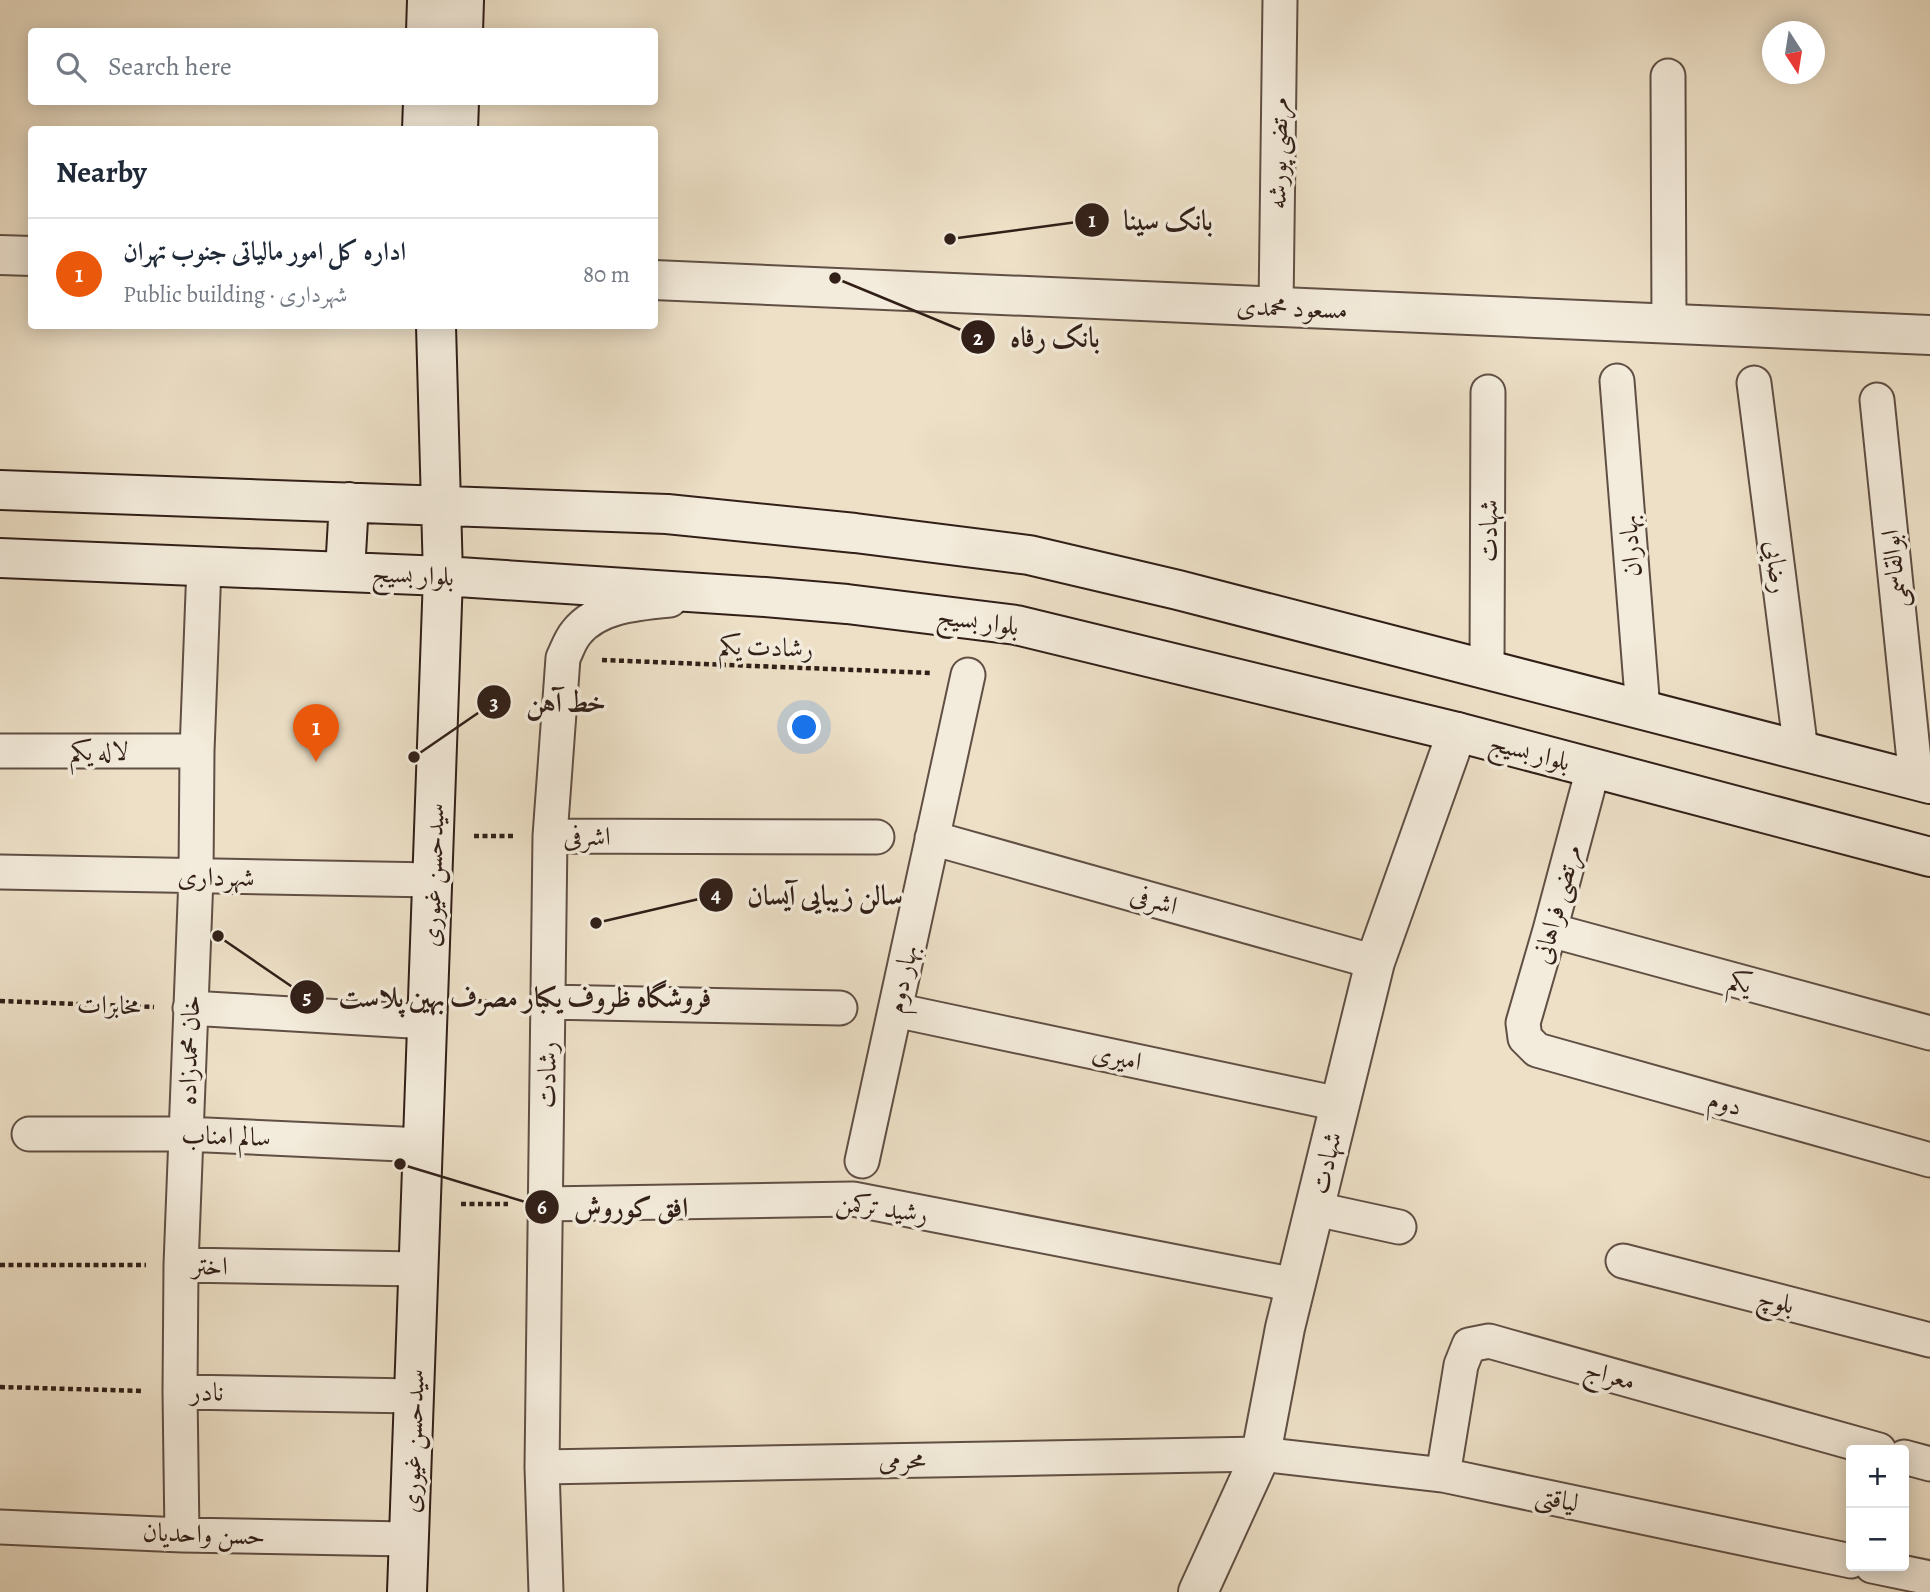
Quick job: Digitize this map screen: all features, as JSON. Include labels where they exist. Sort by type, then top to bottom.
[{"type":"main road","points":[[426,28],[427,0]]},
{"type":"main road","points":[[463,28],[464,0]]},
{"type":"main road","points":[[422,126],[423,105]]},
{"type":"main road","points":[[458,126],[459,105]]},
{"type":"main road","points":[[0,255],[28,256]]},
{"type":"main road","name":"مسعود محمدی","points":[[658,280],[1930,335]]},
{"type":"main road","name":"سیدحسن غیوری","points":[[407,1592],[443,576],[436,329]]},
{"type":"main road","points":[[0,490],[667,514],[855,533],[1029,555],[1178,590],[1923,782]]},
{"type":"main road","points":[[345,572],[349,502]]},
{"type":"main road","name":"بلوار بسیج","points":[[0,558],[443,576],[765,597],[847,604],[1016,625],[1457,732],[1930,857]]},
{"type":"main road","name":"شهادت","points":[[1198,1592],[1261,1454],[1295,1284],[1316,1209],[1375,962],[1457,732]]},
{"type":"street","name":"مرتضی پورشه","points":[[1276,307],[1280,0]]},
{"type":"street","points":[[1668,76],[1668,324]]},
{"type":"street","name":"بهادران","points":[[1617,382],[1643,710]]},
{"type":"street","name":"رضایی","points":[[1754,383],[1801,751]]},
{"type":"street","name":"شهادت","points":[[1487,670],[1488,392]]},
{"type":"street","name":"ابوالقاسمی","points":[[1877,400],[1923,782]]},
{"type":"street","name":"خان محمدزاده","points":[[182,1535],[181,1265],[196,877],[197,751],[204,566]]},
{"type":"street","name":"رشادت","points":[[546,1592],[542,1467],[550,836],[563,658],[576,633],[600,614],[638,603],[688,598],[765,597]]},
{"type":"street","name":"بهار دوم","points":[[862,1161],[968,675]]},
{"type":"street","name":"لاله یکم","points":[[0,751],[197,751]]},
{"type":"street","name":"مرتضی فراهانی","points":[[1525,1038],[1523,1023],[1593,769]]},
{"type":"street","name":"اشرفی","points":[[550,836],[877,837]]},
{"type":"street","name":"اشرفی","points":[[932,838],[1375,962]]},
{"type":"street","name":"شهرداری","points":[[0,872],[433,880]]},
{"type":"street","name":"یکم","points":[[1550,930],[1930,1033]]},
{"type":"street","points":[[548,1002],[840,1009]]},
{"type":"street","points":[[190,1008],[428,1011]]},
{"type":"street","name":"امیری","points":[[895,1010],[1339,1104]]},
{"type":"street","name":"دوم","points":[[1525,1038],[1537,1050],[1930,1160]]},
{"type":"street","name":"سالم امناب","points":[[29,1134],[186,1134],[423,1145]]},
{"type":"street","name":"رشید ترکمن","points":[[544,1204],[853,1199],[1295,1284]]},
{"type":"street","points":[[1316,1209],[1399,1227]]},
{"type":"street","name":"بلوچ","points":[[1623,1261],[1930,1340]]},
{"type":"street","name":"اختر","points":[[181,1265],[419,1269]]},
{"type":"street","name":"معراج","points":[[1443,1475],[1461,1365],[1469,1345],[1489,1341],[1861,1445]]},
{"type":"street","name":"نادر","points":[[180,1392],[415,1396]]},
{"type":"street","name":"محرمی","points":[[542,1467],[1261,1454]]},
{"type":"street","name":"لیاقتی","points":[[1261,1454],[1443,1475],[1846,1560]]},
{"type":"street","points":[[1909,1458],[1930,1464]]},
{"type":"street","name":"حسن واحدیان","points":[[0,1527],[182,1535],[408,1539]]},
{"type":"street","points":[[1888,1571],[1923,1582]]},
{"type":"path","name":"رشادت یکم","points":[[563,658],[968,675]]},
{"type":"path","points":[[434,837],[550,836]]},
{"type":"path","name":"مخابرات","points":[[0,1001],[190,1008]]},
{"type":"path","points":[[428,1011],[548,1002]]},
{"type":"path","points":[[421,1204],[544,1204]]},
{"type":"path","name":"اختر","points":[[0,1265],[181,1265]]},
{"type":"path","name":"نادر","points":[[0,1387],[180,1392]]},
{"type":"place","name":"بانک سینا","points":[[950,239]]},
{"type":"place","name":"بانک رفاه","points":[[835,278]]},
{"type":"place","name":"خط آهن","points":[[414,757]]},
{"type":"place","name":"اداره کل امور مالیاتی جنوب تهران","points":[[316,762]]},
{"type":"place","name":"سالن زیبایی آیسان","points":[[596,923]]},
{"type":"place","name":"فروشگاه ظروف یکبار مصرف بهین پلاست","points":[[218,936]]},
{"type":"place","name":"افق کوروش","points":[[400,1164]]}]
